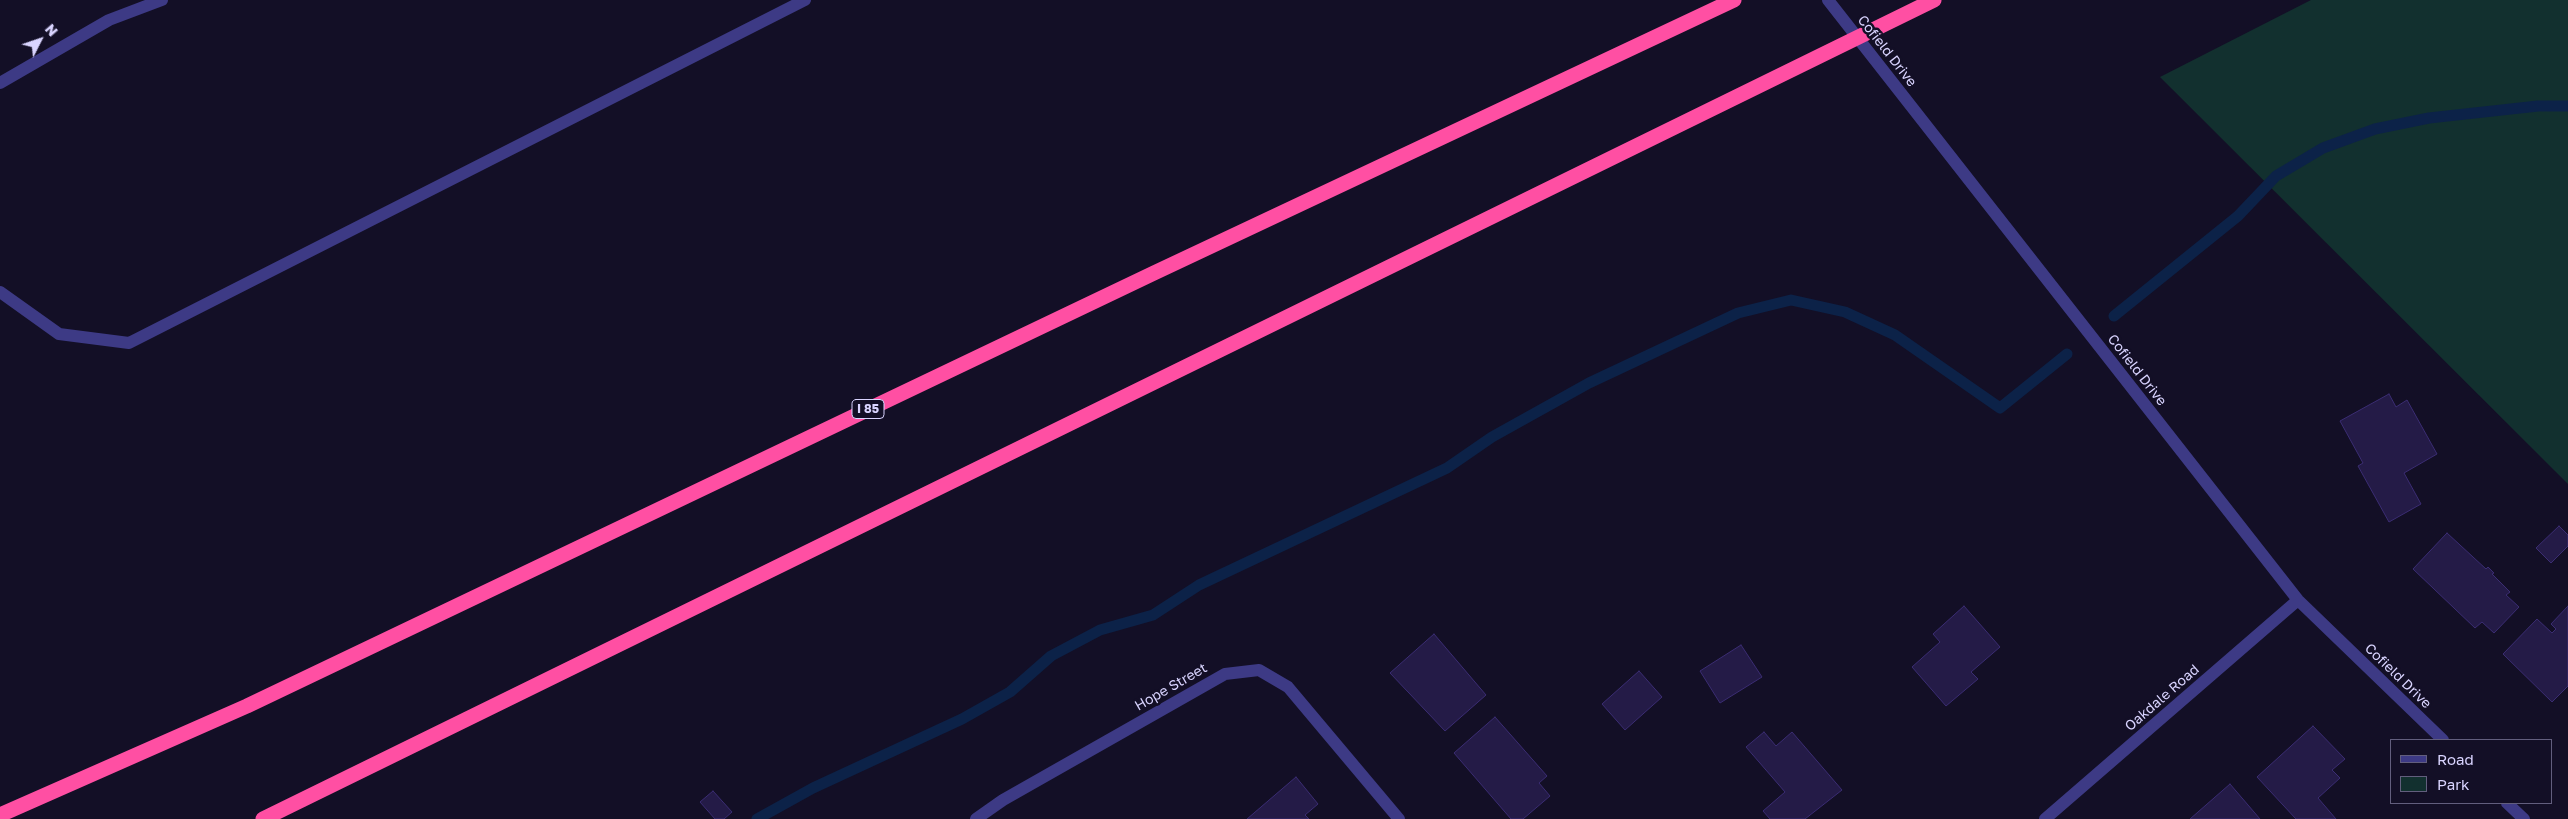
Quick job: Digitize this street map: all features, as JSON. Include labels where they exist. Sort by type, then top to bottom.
[{"type":"highway","name":"I 85","points":[[0,815],[246,706],[1154,273],[1734,0]]},
{"type":"highway","points":[[263,819],[1934,0]]},
{"type":"street","points":[[0,83],[110,20],[162,0]]},
{"type":"street","points":[[0,292],[60,334],[129,343],[805,0]]},
{"type":"street","name":"Cofield Drive","points":[[1828,0],[2298,600],[2441,739]]},
{"type":"street","name":"Oakdale Road","points":[[2045,819],[2298,600]]},
{"type":"street","name":"Hope Street","points":[[976,819],[1003,800],[1225,674],[1259,670],[1288,687],[1399,819]]},
{"type":"street","points":[[2508,804],[2524,819]]},
{"type":"green space","points":[[2311,0],[2568,0],[2568,484],[2160,77]]},
{"type":"building","points":[[2389,394],[2396,407],[2407,400],[2437,454],[2404,473],[2421,504],[2389,522],[2358,466],[2363,463],[2340,421]]},
{"type":"building","points":[[2559,526],[2568,535],[2568,546],[2551,563],[2536,548]]},
{"type":"building","points":[[2447,533],[2486,569],[2488,567],[2494,573],[2492,574],[2510,592],[2506,595],[2519,607],[2494,633],[2482,622],[2475,628],[2413,569]]},
{"type":"building","points":[[1964,606],[2000,647],[1971,672],[1978,679],[1946,706],[1912,667],[1940,642],[1933,634]]},
{"type":"building","points":[[2568,606],[2568,686],[2552,702],[2503,654],[2537,619],[2552,633],[2556,629],[2551,624]]},
{"type":"building","points":[[1434,634],[1486,695],[1445,731],[1390,673]]},
{"type":"building","points":[[1741,645],[1762,677],[1720,703],[1700,671]]},
{"type":"building","points":[[1639,671],[1662,697],[1625,730],[1602,704]]},
{"type":"building","points":[[1495,717],[1547,776],[1539,783],[1550,796],[1523,819],[1511,819],[1454,753]]},
{"type":"building","points":[[2313,726],[2345,759],[2332,770],[2340,778],[2318,798],[2336,819],[2296,819],[2257,777]]},
{"type":"building","points":[[1764,732],[1776,746],[1792,732],[1842,790],[1805,819],[1770,819],[1763,811],[1785,792],[1746,747]]},
{"type":"building","points":[[1296,777],[1318,804],[1305,815],[1309,819],[1247,819]]},
{"type":"building","points":[[2230,784],[2260,819],[2190,819]]},
{"type":"building","points":[[713,791],[732,812],[724,819],[715,819],[700,802]]},
{"type":"waterway","points":[[2114,316],[2238,216],[2276,176],[2323,148],[2375,129],[2429,118],[2538,106],[2568,106]]},
{"type":"waterway","points":[[757,819],[813,788],[962,719],[1010,692],[1051,656],[1100,630],[1153,615],[1199,585],[1447,468],[1492,437],[1589,383],[1738,313],[1791,300],[1845,312],[1895,335],[2000,408],[2067,354]]}]
